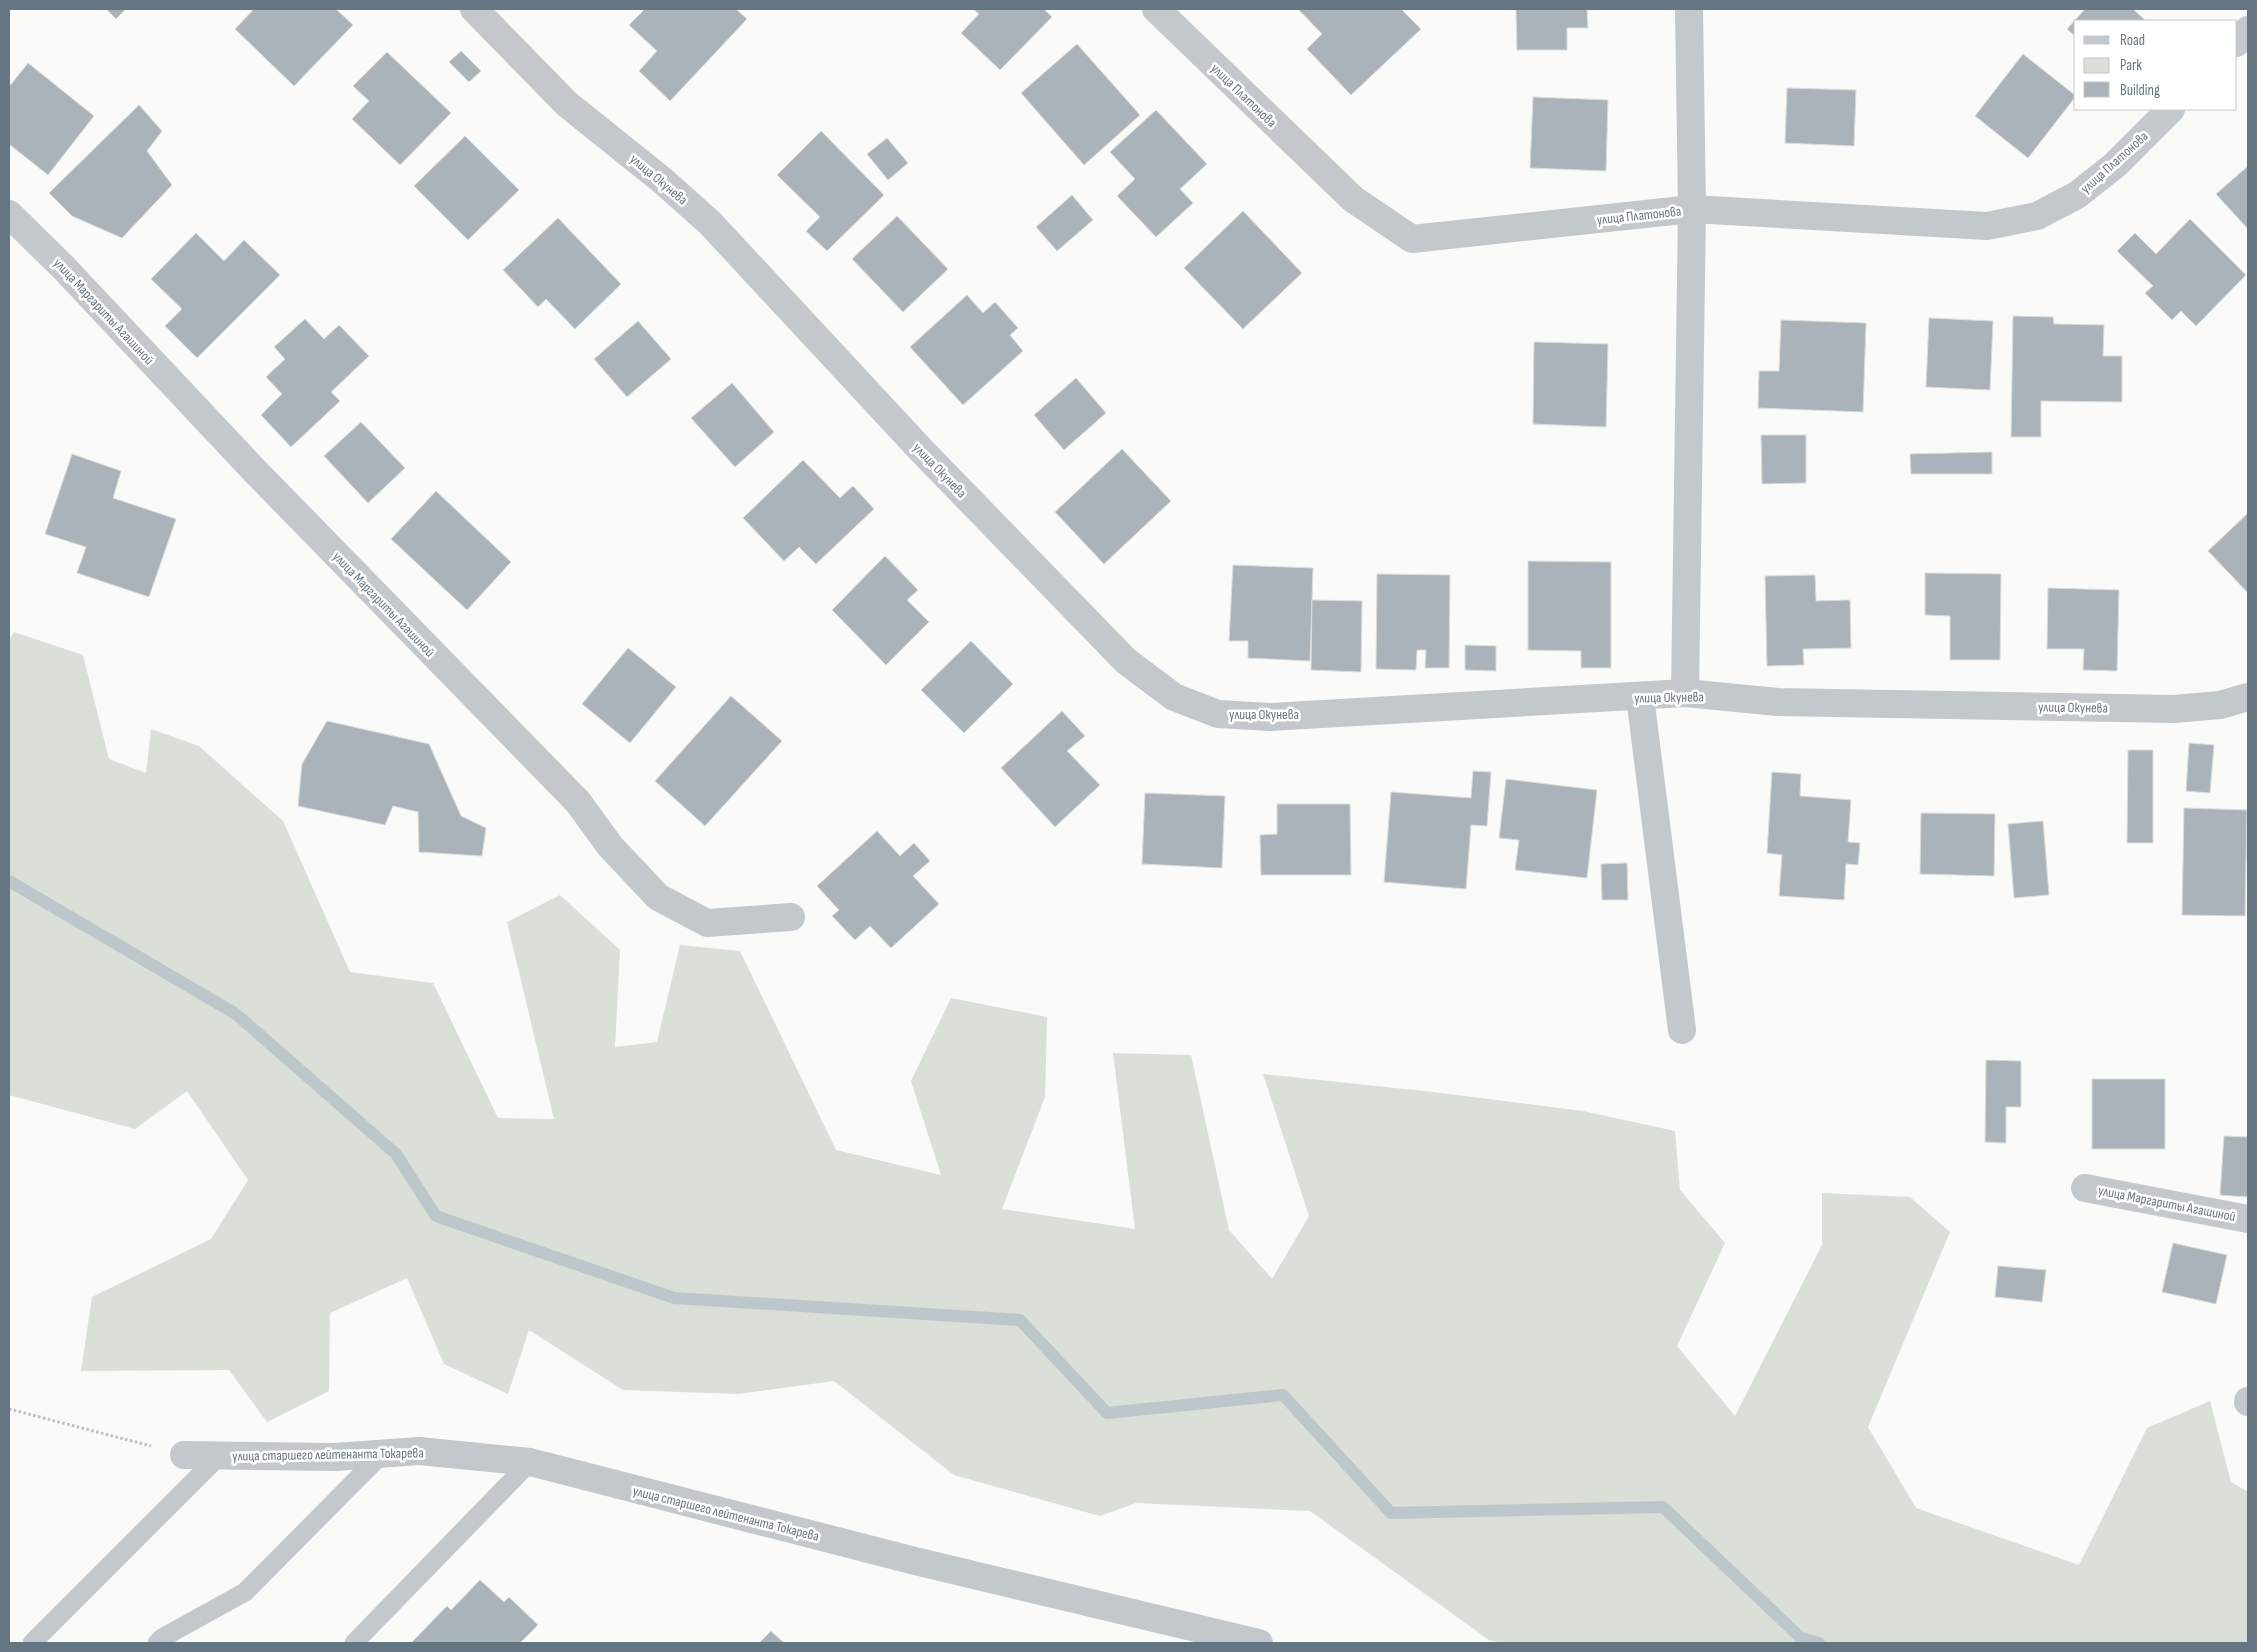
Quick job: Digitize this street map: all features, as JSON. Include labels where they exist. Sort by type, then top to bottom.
[{"type":"street","name":"улица Окунева","points":[[474,9],[567,104],[663,181],[710,223],[922,451],[1126,662],[1174,697],[1218,714],[1270,717],[1685,693],[1778,702],[2174,709],[2220,706],[2248,697]]},
{"type":"street","name":"улица Платонова","points":[[1156,9],[1353,199],[1412,239],[1692,209],[1987,226],[2037,216],[2077,195],[2115,165],[2170,110]]},
{"type":"street","points":[[1685,693],[1692,209],[1689,9]]},
{"type":"street","points":[[2237,42],[2248,30]]},
{"type":"street","name":"улица Маргариты Агашиной","points":[[9,214],[63,267],[253,469],[578,802],[610,846],[658,897],[707,924],[791,917]]},
{"type":"street","points":[[1640,697],[1682,1030]]},
{"type":"street","name":"улица Маргариты Агашиной","points":[[2085,1188],[2248,1218]]},
{"type":"street","name":"улица старшего лейтенанта Токарева","points":[[184,1455],[335,1457],[419,1451],[530,1462],[915,1562],[1259,1643]]},
{"type":"lane","points":[[157,1643],[162,1638],[244,1592],[382,1454]]},
{"type":"lane","points":[[32,1643],[219,1456]]},
{"type":"lane","points":[[354,1643],[530,1462]]},
{"type":"path","points":[[9,1409],[184,1455]]},
{"type":"green space","points":[[14,632],[83,655],[109,759],[146,773],[151,729],[199,746],[283,821],[350,972],[433,983],[498,1118],[554,1119],[507,922],[560,895],[620,950],[615,1047],[657,1042],[680,945],[740,951],[836,1150],[941,1175],[911,1081],[951,998],[1047,1017],[1045,1097],[1002,1209],[1135,1229],[1113,1053],[1191,1055],[1229,1230],[1272,1279],[1309,1216],[1263,1074],[1433,1092],[1583,1111],[1675,1131],[1680,1190],[1725,1243],[1677,1346],[1735,1416],[1822,1245],[1822,1193],[1910,1197],[1950,1232],[1868,1427],[1916,1508],[2079,1565],[2147,1428],[2210,1401],[2231,1482],[2248,1492],[2248,1643],[1501,1643],[1489,1640],[1310,1511],[1136,1503],[1100,1516],[954,1475],[834,1381],[738,1394],[623,1390],[529,1330],[508,1394],[444,1364],[407,1278],[330,1313],[329,1391],[267,1422],[229,1370],[81,1371],[92,1297],[211,1239],[248,1180],[187,1091],[135,1129],[9,1095],[9,640]]},
{"type":"building","points":[[106,9],[126,9],[116,19]]},
{"type":"building","points":[[254,9],[336,9],[353,25],[294,86],[235,29]]},
{"type":"building","points":[[645,9],[736,9],[747,19],[670,101],[639,71],[657,51],[629,25]]},
{"type":"building","points":[[973,9],[1044,9],[1052,17],[1000,70],[961,33],[979,14]]},
{"type":"building","points":[[1298,9],[1401,9],[1421,29],[1351,95],[1307,49],[1322,34]]},
{"type":"building","points":[[1516,9],[1587,9],[1588,28],[1567,28],[1567,50],[1517,50]]},
{"type":"building","points":[[2085,9],[2133,9],[2145,20],[2075,20]]},
{"type":"building","points":[[2074,21],[2074,35],[2067,29]]},
{"type":"building","points":[[1077,44],[1140,115],[1084,165],[1021,93]]},
{"type":"building","points":[[461,51],[481,71],[469,82],[449,62]]},
{"type":"building","points":[[387,52],[451,113],[400,165],[352,119],[369,101],[353,86]]},
{"type":"building","points":[[2023,54],[2074,94],[2074,99],[2028,158],[1975,116]]},
{"type":"building","points":[[28,63],[94,116],[48,175],[9,144],[9,87]]},
{"type":"building","points":[[1787,88],[1856,90],[1854,146],[1785,143]]},
{"type":"building","points":[[1533,97],[1608,100],[1606,171],[1530,168]]},
{"type":"building","points":[[139,105],[162,131],[147,151],[172,185],[122,238],[72,216],[49,193]]},
{"type":"building","points":[[1156,110],[1207,164],[1180,189],[1193,203],[1156,237],[1117,196],[1135,179],[1110,152]]},
{"type":"building","points":[[821,131],[884,195],[827,251],[806,231],[820,217],[777,175]]},
{"type":"building","points":[[465,136],[519,190],[468,240],[414,186]]},
{"type":"building","points":[[887,138],[908,163],[888,180],[867,154]]},
{"type":"building","points":[[2248,166],[2248,226],[2247,228],[2216,194]]},
{"type":"building","points":[[1072,195],[1093,220],[1057,251],[1036,227]]},
{"type":"building","points":[[1243,211],[1302,273],[1243,329],[1184,268]]},
{"type":"building","points":[[897,216],[948,269],[903,312],[852,259]]},
{"type":"building","points":[[558,218],[621,284],[575,329],[546,299],[538,307],[503,270]]},
{"type":"building","points":[[2190,219],[2246,275],[2196,326],[2181,311],[2172,320],[2145,293],[2153,286],[2117,251],[2135,233],[2156,254]]},
{"type":"building","points":[[196,233],[224,261],[244,240],[280,275],[197,358],[165,326],[182,309],[151,279]]},
{"type":"building","points":[[967,295],[983,313],[995,302],[1018,328],[1010,335],[1023,351],[963,405],[910,347]]},
{"type":"building","points":[[2013,316],[2053,317],[2054,324],[2104,325],[2103,356],[2122,356],[2122,402],[2041,401],[2041,437],[2011,437]]},
{"type":"building","points":[[1929,318],[1993,321],[1990,390],[1926,387]]},
{"type":"building","points":[[305,319],[324,339],[339,325],[369,356],[331,392],[340,401],[291,447],[261,415],[282,394],[266,377],[285,359],[274,347]]},
{"type":"building","points":[[1781,320],[1866,323],[1863,412],[1758,408],[1759,371],[1779,371]]},
{"type":"building","points":[[638,321],[671,359],[627,397],[594,359]]},
{"type":"building","points":[[1534,342],[1608,344],[1606,427],[1533,424]]},
{"type":"building","points":[[1076,378],[1106,413],[1064,450],[1034,415]]},
{"type":"building","points":[[732,383],[774,432],[735,467],[691,418]]},
{"type":"building","points":[[361,422],[405,468],[368,503],[324,456]]},
{"type":"building","points":[[1761,435],[1806,435],[1806,483],[1762,484]]},
{"type":"building","points":[[1122,449],[1171,501],[1104,564],[1055,512]]},
{"type":"building","points":[[1992,452],[1992,474],[1911,474],[1910,454]]},
{"type":"building","points":[[72,454],[121,471],[113,498],[176,519],[149,597],[77,573],[86,547],[45,534]]},
{"type":"building","points":[[803,460],[840,498],[853,486],[874,509],[816,564],[799,547],[784,561],[743,518]]},
{"type":"building","points":[[436,491],[511,562],[467,610],[391,539]]},
{"type":"building","points":[[2248,513],[2248,593],[2208,551]]},
{"type":"building","points":[[885,556],[918,590],[907,600],[929,622],[886,665],[832,610]]},
{"type":"building","points":[[1528,561],[1611,562],[1611,668],[1581,668],[1581,651],[1528,650]]},
{"type":"building","points":[[1233,565],[1313,568],[1310,661],[1248,658],[1248,641],[1229,641]]},
{"type":"building","points":[[1925,573],[2001,574],[2000,660],[1950,660],[1950,616],[1925,615]]},
{"type":"building","points":[[1377,574],[1450,575],[1449,668],[1425,668],[1426,650],[1417,650],[1416,670],[1376,669]]},
{"type":"building","points":[[1815,575],[1816,601],[1850,600],[1851,648],[1803,649],[1804,665],[1767,666],[1765,576]]},
{"type":"building","points":[[2048,588],[2119,590],[2117,671],[2083,670],[2084,649],[2047,649]]},
{"type":"building","points":[[1312,600],[1362,601],[1361,672],[1311,670]]},
{"type":"building","points":[[971,641],[1013,684],[964,733],[921,690]]},
{"type":"building","points":[[1465,645],[1496,646],[1496,671],[1465,670]]},
{"type":"building","points":[[628,648],[676,687],[630,743],[582,704]]},
{"type":"building","points":[[731,696],[782,741],[705,826],[655,781]]},
{"type":"building","points":[[1062,711],[1085,736],[1067,751],[1100,785],[1055,827],[1001,768]]},
{"type":"building","points":[[327,721],[429,744],[461,816],[486,828],[482,856],[419,852],[418,812],[393,806],[385,825],[298,806],[302,764]]},
{"type":"building","points":[[2189,743],[2214,745],[2210,793],[2186,791]]},
{"type":"building","points":[[2128,750],[2153,750],[2153,843],[2127,843]]},
{"type":"building","points":[[1473,771],[1491,772],[1487,826],[1471,825],[1466,889],[1384,882],[1391,792],[1471,798]]},
{"type":"building","points":[[1772,772],[1801,774],[1800,796],[1851,800],[1848,842],[1860,843],[1858,865],[1846,864],[1844,900],[1779,896],[1782,855],[1767,853]]},
{"type":"building","points":[[1506,779],[1597,790],[1587,878],[1515,870],[1519,840],[1499,838]]},
{"type":"building","points":[[1145,793],[1225,796],[1222,868],[1142,864]]},
{"type":"building","points":[[1277,804],[1350,804],[1351,875],[1261,875],[1260,835],[1277,834]]},
{"type":"building","points":[[2184,808],[2247,810],[2245,916],[2182,915]]},
{"type":"building","points":[[1921,813],[1995,814],[1994,876],[1920,874]]},
{"type":"building","points":[[2043,821],[2049,895],[2014,898],[2008,824]]},
{"type":"building","points":[[877,831],[900,856],[914,843],[930,861],[913,876],[939,904],[891,948],[870,926],[855,940],[832,916],[839,910],[817,886]]},
{"type":"building","points":[[1627,863],[1628,900],[1602,900],[1601,864]]},
{"type":"building","points":[[1986,1060],[2021,1061],[2021,1107],[2006,1107],[2006,1143],[1985,1142]]},
{"type":"building","points":[[2092,1079],[2165,1079],[2165,1149],[2092,1149]]},
{"type":"building","points":[[2224,1136],[2248,1137],[2248,1197],[2220,1195]]},
{"type":"building","points":[[2173,1243],[2227,1255],[2216,1304],[2162,1292]]},
{"type":"building","points":[[1998,1266],[2046,1270],[2042,1302],[1995,1297]]},
{"type":"building","points":[[480,1580],[504,1602],[509,1597],[538,1625],[520,1643],[411,1643],[447,1606],[451,1610]]},
{"type":"building","points":[[771,1631],[784,1643],[759,1643]]},
{"type":"waterway","points":[[9,881],[236,1014],[396,1154],[436,1216],[674,1298],[1020,1320],[1107,1413],[1283,1395],[1391,1513],[1663,1507],[1801,1638],[1819,1643]]}]
